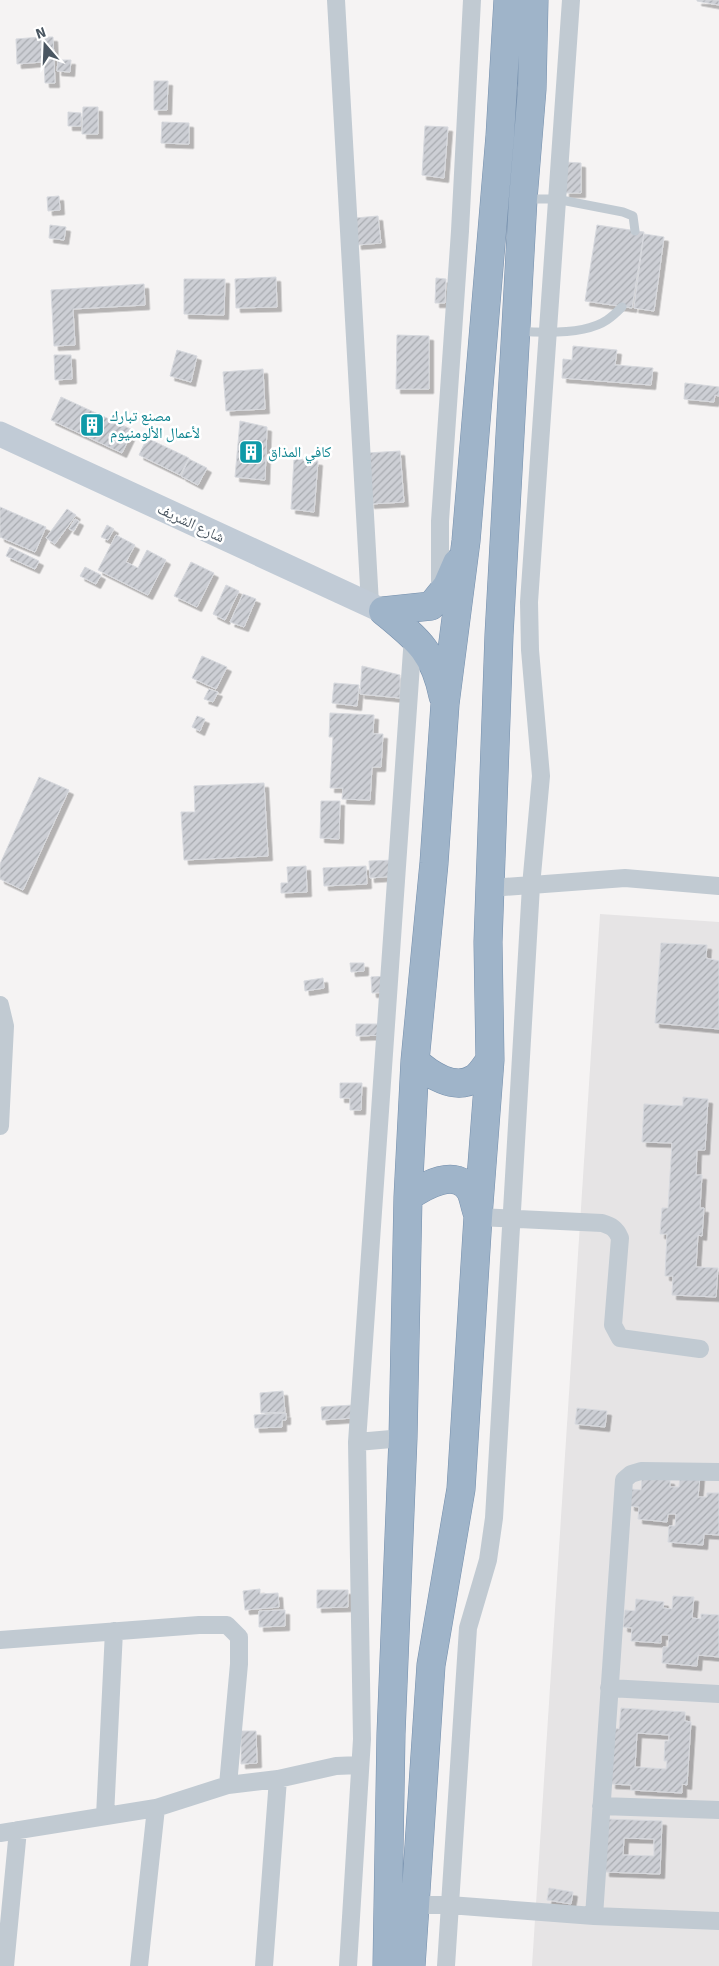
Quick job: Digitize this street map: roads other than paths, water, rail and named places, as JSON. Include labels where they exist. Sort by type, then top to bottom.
[{"type":"highway","points":[[387,1966],[391,1734],[403,1438],[408,1197],[416,1061],[434,863],[445,704],[466,541],[500,127],[508,0]]},
{"type":"highway","points":[[411,1966],[430,1665],[461,1489],[490,1060],[488,942],[499,635],[515,331],[532,89],[534,0]]},
{"type":"highway","points":[[376,607],[416,609],[431,606],[447,586],[466,541]]},
{"type":"highway","points":[[376,607],[413,636],[428,653],[434,664],[445,704]]},
{"type":"highway","points":[[416,1061],[429,1074],[445,1082],[464,1082],[475,1079],[490,1060]]},
{"type":"highway","points":[[408,1197],[437,1180],[448,1179],[460,1183],[470,1191],[478,1217]]},
{"type":"main road","name":"شارع الشريف","points":[[0,434],[376,607]]},
{"type":"street","points":[[336,0],[376,607]]},
{"type":"street","points":[[440,597],[440,521],[460,231],[472,0]]},
{"type":"street","points":[[446,1966],[468,1628],[488,1560],[494,1518],[531,886],[541,776],[530,650],[528,602],[571,0]]},
{"type":"street","points":[[348,1966],[362,1739],[357,1442],[413,636]]},
{"type":"street","points":[[490,888],[625,878],[719,886]]},
{"type":"street","points":[[0,1005],[4,1026],[0,1126]]},
{"type":"street","points":[[478,1217],[602,1223],[611,1226],[617,1231],[620,1238],[613,1325],[620,1338],[700,1349]]},
{"type":"street","points":[[357,1442],[403,1438]]},
{"type":"street","points":[[594,1916],[624,1480],[631,1474],[641,1470],[719,1472]]},
{"type":"street","points":[[0,1640],[199,1624],[227,1626],[239,1637],[239,1664],[228,1785]]},
{"type":"street","points":[[105,1816],[114,1631]]},
{"type":"street","points":[[610,1688],[719,1694]]},
{"type":"street","points":[[0,1832],[156,1808],[228,1785],[278,1779],[336,1766],[360,1765]]},
{"type":"street","points":[[264,1966],[278,1779]]},
{"type":"street","points":[[601,1806],[719,1810]]},
{"type":"street","points":[[140,1966],[156,1808]]},
{"type":"street","points":[[5,1966],[18,1830]]},
{"type":"street","points":[[416,1905],[449,1905],[594,1916],[719,1921]]},
{"type":"lane","points":[[523,199],[556,199],[623,212],[633,216],[635,231]]},
{"type":"lane","points":[[515,331],[547,333],[579,330],[606,321],[622,307]]},
{"type":"place","name":"مصنع تبارك لأعمال الألومنيوم","points":[[92,425]]},
{"type":"place","name":"كافي المذاق","points":[[251,452]]}]
